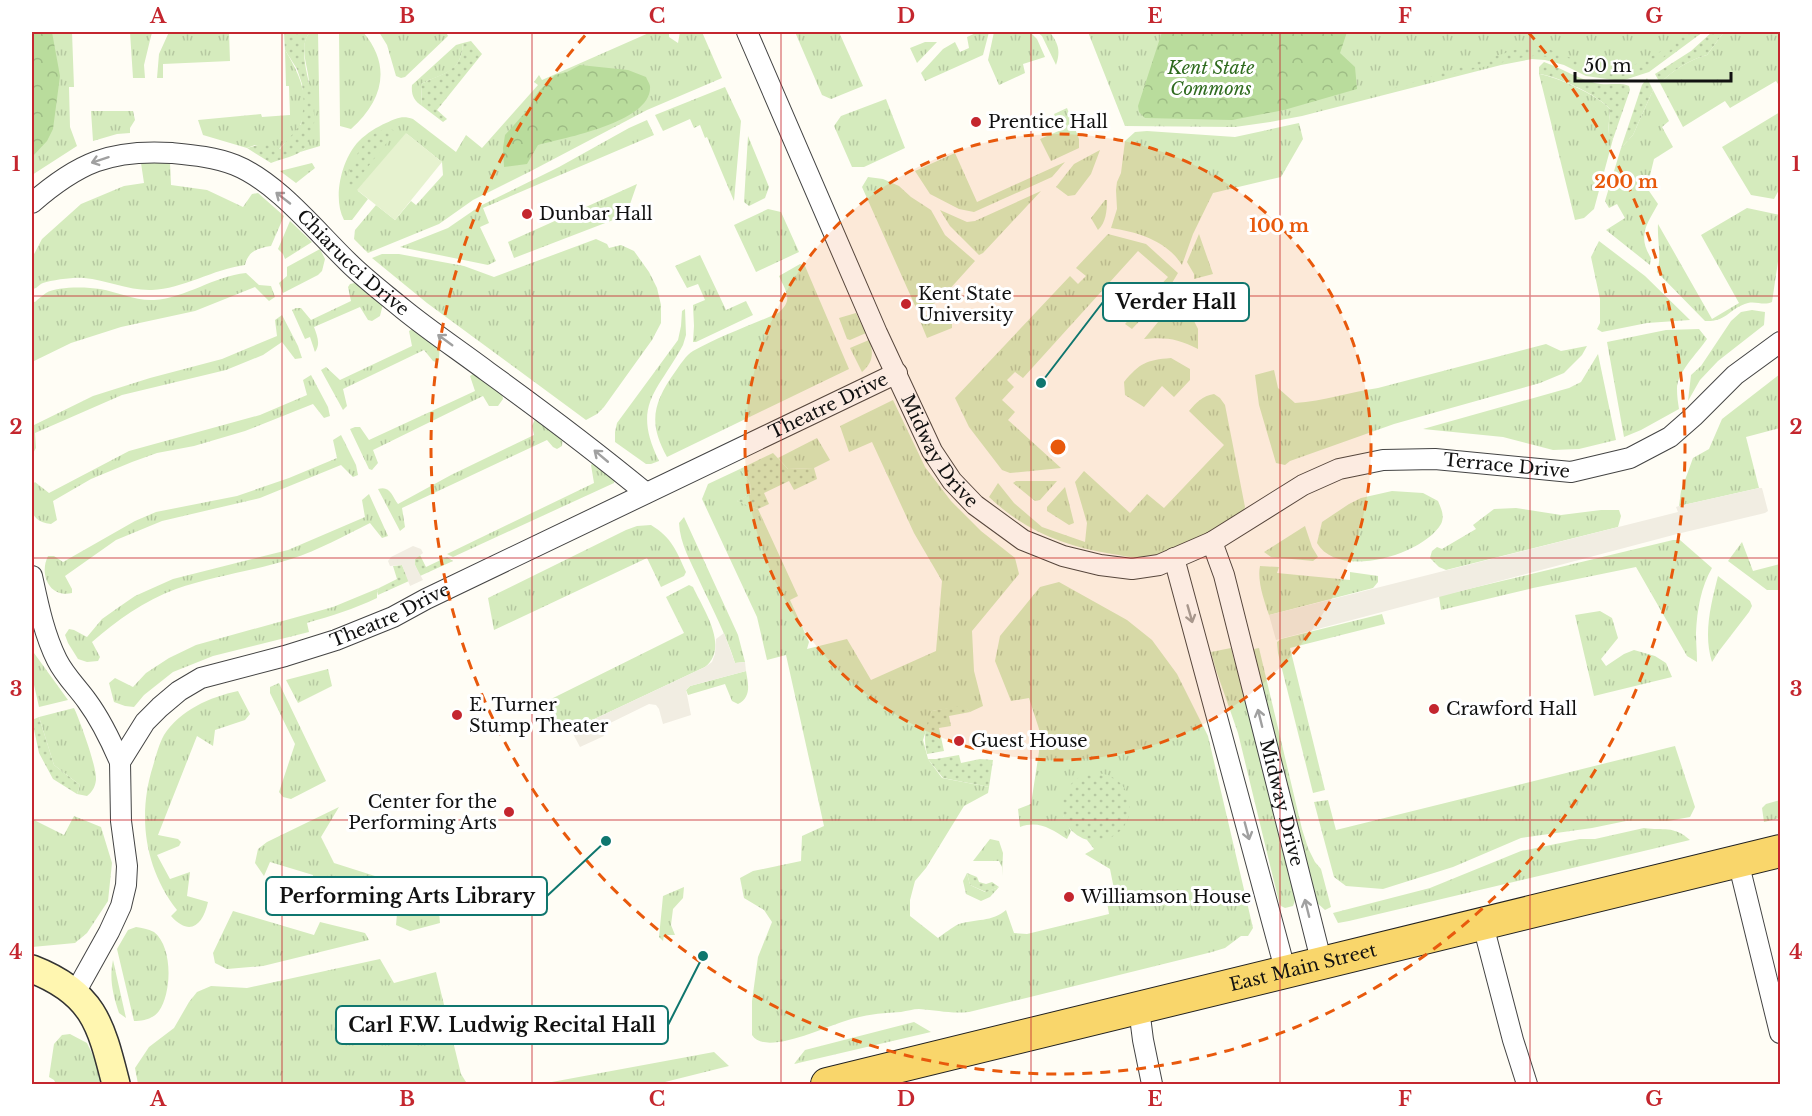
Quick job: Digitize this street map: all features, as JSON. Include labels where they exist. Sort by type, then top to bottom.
[{"type":"main road","name":"East Main Street","points":[[827,1084],[1780,851]]},
{"type":"street","name":"Midway Drive","points":[[747,32],[877,333],[932,451],[951,480],[975,505],[1023,540],[1063,556],[1100,565],[1132,569],[1159,565],[1212,542],[1224,575],[1322,964]]},
{"type":"street","name":"Chiarucci Drive","points":[[32,203],[56,182],[73,172],[115,155],[152,152],[190,154],[235,165],[261,181],[292,205],[350,264],[406,311],[590,446],[646,494]]},
{"type":"street","name":"Terrace Drive","points":[[1212,542],[1303,485],[1339,469],[1383,460],[1435,459],[1571,472],[1630,458],[1670,437],[1735,375],[1780,342]]},
{"type":"street","name":"Theatre Drive","points":[[120,762],[145,722],[179,692],[201,678],[285,656],[336,640],[384,621],[897,373]]},
{"type":"street","points":[[1174,558],[1286,973]]},
{"type":"street","points":[[32,576],[43,623],[57,660],[105,729],[120,762],[121,821],[128,866],[126,885],[121,906],[109,932],[75,993]]},
{"type":"street","points":[[1738,861],[1780,1033]]},
{"type":"street","points":[[1483,925],[1527,1084]]},
{"type":"street","points":[[32,969],[75,993],[93,1014],[105,1041],[116,1084]]},
{"type":"street","points":[[1139,1009],[1152,1084]]},
{"type":"green space","points":[[32,32],[72,32],[74,87],[69,87],[70,127],[77,146],[32,175]]},
{"type":"green space","points":[[32,32],[52,32],[60,76],[53,129],[47,141],[32,157]]},
{"type":"green space","points":[[130,32],[152,32],[144,65],[145,78],[133,78]]},
{"type":"green space","points":[[169,32],[229,32],[230,61],[163,64],[163,78],[157,78],[159,54]]},
{"type":"green space","points":[[284,32],[310,32],[305,43],[304,56],[314,119],[312,134],[305,148],[294,155],[271,163],[247,148],[264,144],[280,149],[301,124],[304,104],[302,84],[297,69],[285,50]]},
{"type":"green space","points":[[310,32],[318,32],[320,146],[300,152],[305,148],[309,102],[309,79],[304,44]]},
{"type":"green space","points":[[339,32],[363,32],[378,58],[380,70],[377,95],[362,118],[351,129],[340,126]]},
{"type":"green space","points":[[379,32],[446,32],[448,36],[405,77],[401,78],[396,76],[387,45]]},
{"type":"green space","points":[[651,32],[669,32],[669,37],[678,43],[680,32],[702,32],[722,78],[647,110],[473,200],[439,224],[368,253],[354,239],[355,230],[376,205],[395,220],[411,201],[416,205],[443,175],[442,162],[407,134],[358,191],[368,199],[352,220],[344,220],[339,201],[339,190],[348,157],[359,141],[379,126],[406,117],[413,119],[456,152],[466,135],[482,148],[538,85],[534,82],[539,75],[542,80]]},
{"type":"green space","points":[[795,32],[839,32],[863,86],[831,99],[822,95]]},
{"type":"green space","points":[[978,32],[989,32],[983,55],[925,81],[921,73],[943,49],[955,42],[960,52],[969,48],[967,37]]},
{"type":"green space","points":[[994,32],[1030,32],[1037,39],[1045,57],[1023,64],[1025,73],[999,85],[988,60]]},
{"type":"green space","points":[[1037,32],[1050,32],[1055,40],[1058,47],[1056,65],[1042,36]]},
{"type":"green space","name":"Kent State Commons","points":[[1088,32],[1703,32],[1649,72],[1621,81],[1586,76],[1564,65],[1532,59],[1302,116],[1235,127],[1125,126]]},
{"type":"green space","points":[[1162,32],[1347,32],[1340,53],[1355,67],[1357,89],[1284,110],[1232,120],[1145,118],[1139,112],[1138,106]]},
{"type":"green space","points":[[1687,32],[1697,32],[1647,68],[1624,76],[1604,76],[1558,59],[1532,56],[1392,89],[1518,49],[1543,47],[1596,68],[1616,70],[1636,64],[1658,53]]},
{"type":"green space","points":[[1712,32],[1724,32],[1707,55],[1682,66],[1660,83],[1655,74],[1691,51]]},
{"type":"green space","points":[[1724,32],[1780,32],[1780,87],[1776,81],[1730,108],[1725,101],[1683,127],[1660,83],[1682,66],[1707,55]]},
{"type":"green space","points":[[471,41],[482,54],[437,110],[447,119],[443,122],[422,106],[421,84],[444,74],[455,66],[462,53],[463,43]]},
{"type":"green space","points":[[925,42],[937,42],[917,63],[910,48]]},
{"type":"green space","points":[[463,43],[459,61],[450,71],[421,84],[422,106],[414,97],[412,85],[456,45]]},
{"type":"green space","points":[[285,50],[302,85],[305,104],[301,123],[292,137],[279,149],[255,145],[247,148],[203,135],[198,120],[261,114],[262,117],[290,115]]},
{"type":"green space","points":[[1544,62],[1595,83],[1629,86],[1630,90],[1613,139],[1608,134],[1610,109],[1577,87],[1539,74],[1539,67]]},
{"type":"green space","points":[[580,65],[628,70],[646,77],[650,86],[647,99],[623,119],[586,133],[538,145],[527,164],[504,167],[505,135],[530,107],[539,91],[555,75]]},
{"type":"green space","points":[[1539,74],[1577,87],[1610,109],[1608,133],[1613,139],[1594,209],[1584,218],[1575,220]]},
{"type":"green space","points":[[1647,78],[1653,90],[1633,135],[1621,148],[1642,85]]},
{"type":"green space","points":[[725,87],[741,121],[734,201],[700,125],[694,128],[690,119],[663,131],[655,115]]},
{"type":"green space","points":[[1653,90],[1669,121],[1662,127],[1673,147],[1654,159],[1647,188],[1658,204],[1647,224],[1644,237],[1651,258],[1650,265],[1606,230],[1625,218],[1617,204],[1609,208],[1605,201],[1621,148],[1633,135]]},
{"type":"green space","points":[[886,99],[905,148],[864,167],[852,167],[834,126],[841,116]]},
{"type":"green space","points":[[1067,108],[1079,139],[1079,148],[1051,161],[1040,139],[1061,130],[1054,114]]},
{"type":"green space","points":[[91,111],[133,111],[135,120],[130,133],[93,141]]},
{"type":"green space","points":[[1780,112],[1780,188],[1774,199],[1751,195],[1722,147]]},
{"type":"green space","points":[[647,120],[654,135],[483,208],[489,223],[480,227],[496,261],[488,265],[400,247],[448,228],[480,206]]},
{"type":"green space","points":[[1299,123],[1303,139],[1281,177],[1213,193],[1193,234],[1182,265],[1168,250],[1151,239],[1111,228],[1117,209],[1116,190],[1121,173],[1125,141],[1135,132],[1235,137]]},
{"type":"green space","points":[[387,128],[396,131],[352,187],[346,181],[352,163],[366,141]]},
{"type":"green space","points":[[406,133],[442,162],[395,220],[357,190]]},
{"type":"green space","points":[[748,136],[769,187],[765,198],[749,206],[744,202]]},
{"type":"green space","points":[[1100,150],[1091,174],[1075,195],[1068,196],[1056,187],[1074,164]]},
{"type":"green space","points":[[955,153],[977,202],[1065,162],[1052,177],[974,212],[959,209],[930,194],[915,171]]},
{"type":"green space","points":[[170,162],[171,185],[207,190],[243,207],[252,194],[258,193],[284,216],[271,246],[254,251],[246,260],[245,265],[163,289],[135,289],[80,278],[47,282],[32,289],[32,258],[42,239],[81,204],[124,186],[144,183],[141,163]]},
{"type":"green space","points":[[312,163],[315,168],[296,183],[280,171]]},
{"type":"green space","points":[[868,177],[883,179],[899,186],[931,210],[945,235],[975,261],[938,302],[917,310],[862,187]]},
{"type":"green space","points":[[637,184],[629,207],[613,220],[514,258],[508,242]]},
{"type":"green space","points":[[1041,191],[979,255],[950,226],[940,210],[967,222],[975,221]]},
{"type":"green space","points":[[1107,200],[1106,216],[1098,230],[1091,218]]},
{"type":"green space","points":[[1747,208],[1780,215],[1780,248],[1772,302],[1748,303],[1724,317],[1705,321],[1657,272],[1658,224],[1712,319],[1739,303],[1701,235]]},
{"type":"green space","points":[[768,209],[781,212],[799,252],[756,272],[734,225]]},
{"type":"green space","points":[[290,221],[312,242],[285,259],[278,249]]},
{"type":"green space","points":[[1108,234],[1146,244],[1178,273],[1166,293],[1132,329],[1125,324],[1168,277],[1138,251],[1023,378],[1015,372],[1007,380],[1014,387],[1002,400],[1015,412],[1008,420],[1061,468],[1010,473],[1002,470],[969,427],[955,398],[1070,276],[1078,284],[1086,276],[1076,268]]},
{"type":"green space","points":[[1199,234],[1213,274],[1194,279],[1194,274],[1187,262]]},
{"type":"green space","points":[[596,239],[607,244],[609,248],[621,245],[634,251],[657,288],[661,305],[661,323],[652,340],[604,407],[586,420],[427,303],[372,258],[382,254],[399,254],[464,266],[494,277]]},
{"type":"green space","points":[[1599,241],[1645,276],[1690,320],[1647,323],[1602,332],[1597,329],[1600,323],[1600,299],[1591,257]]},
{"type":"green space","points":[[320,249],[325,259],[322,271],[283,293],[279,283],[287,276],[287,267]]},
{"type":"green space","points":[[700,255],[726,310],[746,301],[753,315],[693,342],[693,305],[705,300],[698,284],[687,288],[675,266]]},
{"type":"green space","points":[[800,264],[805,266],[849,369],[667,457],[655,423],[658,404],[675,372],[693,351],[778,313],[787,300],[786,291],[779,276]]},
{"type":"green space","points":[[246,273],[259,285],[271,286],[275,297],[269,301],[255,287],[195,311],[121,327],[71,343],[32,362],[32,301],[35,302],[46,293],[57,289],[94,288],[154,300]]},
{"type":"green space","points":[[359,282],[383,304],[380,316],[372,321],[368,320],[360,307],[314,327],[318,343],[315,352],[310,337],[305,339],[292,310],[301,308],[311,320],[351,301],[348,287],[350,284]]},
{"type":"green space","points":[[1185,303],[1198,329],[1198,349],[1172,340],[1144,339],[1172,305]]},
{"type":"green space","points":[[941,308],[952,324],[952,328],[927,338],[920,321],[921,318]]},
{"type":"green space","points":[[685,309],[686,335],[683,345],[657,387],[648,412],[647,425],[659,461],[646,464],[615,442],[617,423],[678,340],[682,311]]},
{"type":"green space","points":[[1752,310],[1765,312],[1764,325],[1718,361],[1700,380],[1688,401],[1691,375],[1701,366],[1731,321],[1741,312]]},
{"type":"green space","points":[[856,313],[866,333],[850,340],[847,339],[839,318]]},
{"type":"green space","points":[[282,315],[302,358],[295,359],[282,342],[263,355],[226,370],[122,395],[35,433],[36,448],[32,455],[32,426],[93,396],[222,359],[277,336],[275,320]]},
{"type":"green space","points":[[417,326],[440,341],[439,359],[436,362],[433,361],[424,350],[343,389],[347,406],[343,410],[321,370],[326,367],[340,380],[412,346],[409,331]]},
{"type":"green space","points":[[1699,329],[1707,339],[1680,376],[1677,389],[1679,409],[1624,437],[1607,342],[1666,330]]},
{"type":"green space","points":[[869,340],[872,358],[862,372],[850,348]]},
{"type":"green space","points":[[1546,344],[1561,351],[1587,346],[1582,355],[1564,373],[1540,383],[1394,424],[1290,461],[1285,465],[1276,463],[1259,405],[1255,375],[1274,370],[1278,388],[1295,403],[1306,402],[1378,388]]},
{"type":"green space","points":[[1598,354],[1616,440],[1579,449],[1553,450],[1503,437],[1423,429],[1569,388],[1581,382]]},
{"type":"green space","points":[[1171,358],[1190,369],[1190,380],[1174,397],[1162,386],[1144,407],[1125,395],[1124,382],[1139,367],[1149,361]]},
{"type":"green space","points":[[484,374],[502,393],[503,399],[498,406],[489,406],[483,396],[373,450],[378,463],[372,470],[369,469],[350,429],[360,427],[369,440],[475,391],[470,376]]},
{"type":"green space","points":[[1780,374],[1780,428],[1746,437],[1759,488],[1679,506],[1681,491],[1693,458],[1709,449],[1722,419]]},
{"type":"green space","points":[[311,375],[328,407],[330,416],[324,418],[313,404],[245,431],[194,446],[157,453],[91,479],[53,501],[57,520],[51,524],[37,519],[34,515],[31,499],[32,485],[35,482],[49,493],[129,451],[260,415],[307,395],[303,380]]},
{"type":"green space","points":[[1214,394],[1225,405],[1245,507],[1239,522],[1177,549],[1137,558],[1094,551],[1046,535],[1017,519],[989,497],[998,483],[1014,503],[1042,527],[1085,542],[1087,523],[1075,482],[1084,471],[1130,513],[1147,494],[1164,508],[1224,445],[1189,411],[1197,402]]},
{"type":"green space","points":[[893,400],[925,467],[951,501],[981,531],[1015,558],[1019,574],[972,631],[974,671],[983,706],[970,712],[964,706],[932,711],[923,740],[928,759],[942,778],[989,787],[988,793],[964,806],[926,868],[915,881],[910,900],[910,916],[938,938],[959,924],[995,917],[1006,910],[1014,933],[1027,934],[1109,914],[1107,902],[1116,899],[1110,869],[1085,854],[1094,849],[1087,840],[1105,840],[1063,815],[1071,831],[1067,839],[1039,825],[1020,827],[1018,809],[1031,804],[1039,752],[1039,729],[1029,698],[1011,701],[995,661],[1000,636],[1040,587],[1059,582],[1127,620],[1152,640],[1177,674],[1208,736],[1253,928],[1248,936],[1241,936],[1225,948],[1212,952],[969,1012],[919,1009],[871,1015],[794,1039],[768,1043],[759,1041],[752,1035],[752,1001],[758,957],[772,922],[764,910],[744,898],[740,878],[753,871],[801,861],[802,836],[824,826],[786,655],[767,660],[757,617],[702,499],[708,484],[740,469],[750,483],[751,494],[737,501],[758,509],[798,596],[790,600],[809,642],[807,649],[847,639],[871,680],[936,651],[942,581],[914,533],[872,442],[849,452],[840,426]]},
{"type":"green space","points":[[536,417],[563,434],[562,446],[557,449],[547,440],[402,508],[405,527],[400,531],[378,489],[388,490],[398,504],[451,475],[534,435],[532,426]]},
{"type":"green space","points":[[341,435],[356,465],[358,475],[353,477],[341,465],[260,498],[162,521],[116,540],[65,576],[72,593],[57,592],[48,583],[45,570],[48,556],[54,556],[63,562],[135,521],[156,512],[237,496],[289,478],[337,458],[333,440]]},
{"type":"green space","points":[[817,438],[830,460],[814,468],[788,469],[778,458]]},
{"type":"green space","points":[[773,453],[788,469],[814,468],[817,479],[794,490],[789,481],[764,493],[769,504],[758,509],[736,501],[751,494],[750,483],[740,469]]},
{"type":"green space","points":[[594,462],[614,477],[614,483],[453,557],[447,554],[594,483],[591,465]]},
{"type":"green space","points":[[1016,481],[1057,481],[1040,500],[1035,501],[1013,483]]},
{"type":"green space","points":[[1065,487],[1074,523],[1069,525],[1047,511],[1047,507]]},
{"type":"green space","points":[[1392,491],[1423,493],[1438,501],[1443,518],[1441,524],[1417,545],[1380,559],[1343,560],[1328,554],[1317,543],[1322,522],[1361,498]]},
{"type":"green space","points":[[369,494],[388,536],[382,538],[370,523],[291,559],[204,581],[164,594],[131,612],[92,642],[100,657],[98,661],[87,662],[78,659],[68,643],[65,635],[69,629],[87,637],[102,619],[135,596],[173,579],[288,550],[365,517],[362,500]]},
{"type":"green space","points":[[1516,508],[1561,515],[1619,510],[1621,516],[1618,527],[1446,570],[1430,558],[1432,551],[1437,547],[1442,549],[1476,529],[1473,525],[1494,509]]},
{"type":"green space","points":[[684,517],[738,635],[745,662],[735,663],[723,631],[686,553],[679,523]]},
{"type":"green space","points":[[651,525],[673,545],[686,572],[684,576],[661,587],[647,558],[494,630],[488,598],[626,530]]},
{"type":"green space","points":[[1305,526],[1318,557],[1313,561],[1271,557],[1264,552]]},
{"type":"green space","points":[[1680,540],[1712,568],[1702,591],[1699,607],[1696,633],[1697,662],[1687,656],[1636,567],[1441,610],[1439,596]]},
{"type":"green space","points":[[1742,542],[1753,571],[1780,564],[1780,590],[1767,590],[1728,561]]},
{"type":"green space","points":[[420,555],[426,567],[447,557],[453,561],[420,576],[415,559]]},
{"type":"green space","points":[[402,565],[409,581],[378,595],[379,588],[397,579],[393,566]]},
{"type":"green space","points":[[1260,566],[1279,567],[1277,573],[1350,580],[1350,572],[1378,576],[1378,582],[1373,588],[1269,615],[1260,584]]},
{"type":"green space","points":[[1718,576],[1750,601],[1752,606],[1712,662],[1708,630]]},
{"type":"green space","points":[[689,585],[693,587],[708,617],[715,639],[712,659],[705,667],[571,730],[566,721],[556,724],[545,702],[684,633],[666,597]]},
{"type":"green space","points":[[379,588],[377,598],[307,623],[309,632],[213,656],[173,672],[144,695],[134,707],[114,702],[109,683],[115,678],[133,687],[146,673],[169,658],[196,645],[333,607]]},
{"type":"green space","points":[[1600,611],[1612,618],[1618,638],[1601,659],[1606,666],[1634,650],[1655,656],[1666,663],[1672,677],[1594,696],[1575,615]]},
{"type":"green space","points":[[1382,614],[1385,624],[1290,648],[1325,790],[1313,793],[1277,642],[1281,639]]},
{"type":"green space","points":[[1231,648],[1238,667],[1296,898],[1293,906],[1285,908],[1279,902],[1238,733],[1211,652]]},
{"type":"green space","points":[[1259,648],[1302,829],[1308,848],[1321,869],[1331,907],[1325,910],[1315,901],[1249,650]]},
{"type":"green space","points":[[34,653],[68,700],[39,707],[32,676],[32,655]]},
{"type":"green space","points":[[328,669],[332,686],[298,703],[286,680]]},
{"type":"green space","points":[[746,671],[747,694],[738,704],[732,701],[725,684],[688,695],[686,690],[690,686]]},
{"type":"green space","points":[[279,683],[326,781],[291,799],[283,797],[279,792],[295,744],[270,693],[270,687]]},
{"type":"green space","points":[[238,691],[250,714],[245,720],[215,730],[213,746],[197,736],[158,835],[178,839],[181,842],[179,846],[157,855],[170,879],[190,872],[187,896],[208,902],[203,917],[195,926],[184,926],[171,916],[177,910],[166,894],[151,859],[145,823],[148,785],[164,735],[178,718],[206,701]]},
{"type":"green space","points":[[964,705],[970,712],[949,716],[951,726],[939,728],[944,751],[927,754],[925,732],[932,711]]},
{"type":"green space","points":[[74,708],[88,744],[96,774],[94,787],[87,796],[77,794],[80,785],[54,765],[39,717]]},
{"type":"green space","points":[[39,717],[54,765],[80,785],[77,794],[53,779],[39,753],[32,720]]},
{"type":"green space","points":[[1675,746],[1695,807],[1690,817],[1668,821],[1626,821],[1521,838],[1453,867],[1383,889],[1346,886],[1334,877],[1314,802],[1328,800],[1336,830]]},
{"type":"green space","points":[[959,755],[961,763],[980,759],[993,760],[989,787],[943,778],[928,759]]},
{"type":"green space","points":[[1096,773],[1109,776],[1120,783],[1127,794],[1130,807],[1127,820],[1120,831],[1109,838],[1096,841],[1083,838],[1072,831],[1065,820],[1062,807],[1065,794],[1072,783],[1083,776]]},
{"type":"green space","points":[[1780,800],[1780,818],[1764,822],[1762,808],[1766,804]]},
{"type":"green space","points":[[339,807],[321,837],[334,863],[397,883],[399,890],[413,895],[420,891],[430,894],[439,912],[440,923],[410,931],[396,925],[398,903],[379,898],[372,916],[310,892],[313,875],[270,862],[264,876],[255,863],[258,849],[267,842]]},
{"type":"green space","points":[[74,816],[101,827],[112,863],[108,901],[87,933],[75,943],[32,947],[32,819],[64,835]]},
{"type":"green space","points":[[1644,828],[1673,830],[1690,840],[1349,921],[1338,923],[1333,913],[1430,888],[1521,851],[1580,839],[1595,839]]},
{"type":"green space","points":[[990,839],[999,841],[1003,853],[1002,876],[999,861],[973,861]]},
{"type":"green space","points":[[967,873],[970,885],[985,892],[999,887],[990,897],[981,901],[966,894],[963,881]]},
{"type":"green space","points":[[967,873],[977,877],[979,882],[986,884],[992,882],[999,887],[986,892],[970,885]]},
{"type":"green space","points":[[684,887],[683,898],[673,909],[671,925],[675,935],[664,935],[663,941],[659,937],[663,896]]},
{"type":"green space","points":[[233,911],[314,935],[320,922],[365,933],[369,940],[263,966],[227,969],[215,963],[213,953]]},
{"type":"green space","points":[[136,927],[154,932],[160,939],[165,948],[168,970],[166,993],[159,1011],[154,1016],[141,1021],[134,1021],[117,949],[128,930]]},
{"type":"green space","points":[[380,959],[394,983],[436,972],[461,1074],[466,1082],[473,1084],[138,1084],[135,1068],[149,1047],[174,1028],[197,992],[211,986],[247,988]]},
{"type":"green space","points":[[113,960],[126,1018],[119,1013],[113,993],[111,974]]},
{"type":"green space","points":[[914,1022],[931,1032],[794,1064],[805,1050]]},
{"type":"green space","points":[[70,1034],[87,1043],[99,1068],[102,1084],[56,1084],[49,1077],[54,1044],[62,1035]]},
{"type":"green space","points":[[714,1052],[729,1066],[657,1084],[541,1084]]},
{"type":"shaded area","points":[[1762,488],[1768,511],[1765,513],[1276,640],[1269,615],[1678,512],[1676,507],[1679,506]]},
{"type":"shaded area","points":[[413,546],[421,549],[423,553],[415,559],[415,565],[423,580],[410,586],[402,565],[390,566],[388,561],[391,557]]},
{"type":"shaded area","points":[[724,633],[735,663],[745,662],[746,671],[690,686],[686,690],[691,715],[663,724],[659,709],[656,705],[649,704],[600,728],[604,736],[580,747],[571,730],[705,667],[712,662],[716,639]]},
{"type":"place","name":"Prentice Hall","points":[[976,122]]},
{"type":"place","name":"Dunbar Hall","points":[[527,214]]},
{"type":"place","name":"Kent State University","points":[[906,304]]},
{"type":"place","name":"Verder Hall","points":[[1041,383]]},
{"type":"place","name":"Crawford Hall","points":[[1434,709]]},
{"type":"place","name":"E. Turner Stump Theater","points":[[457,715]]},
{"type":"place","name":"Guest House","points":[[959,741]]},
{"type":"place","name":"Center for the Performing Arts","points":[[509,812]]},
{"type":"place","name":"Performing Arts Library","points":[[606,841]]},
{"type":"place","name":"Williamson House","points":[[1069,897]]},
{"type":"place","name":"Carl F.W. Ludwig Recital Hall","points":[[703,956]]}]
